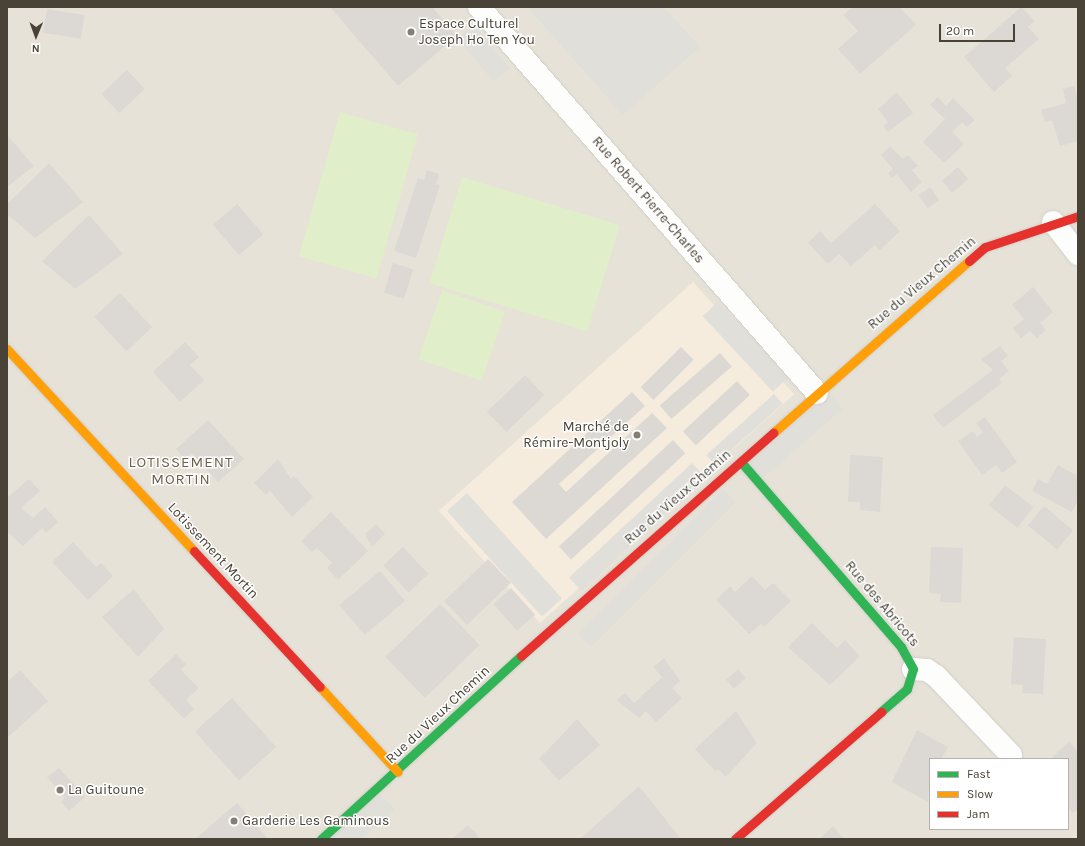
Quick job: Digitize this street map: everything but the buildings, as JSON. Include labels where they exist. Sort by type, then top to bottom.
[{"type":"street","name":"Rue Robert Pierre-Charles","points":[[478,7],[817,393]]},
{"type":"street","name":"Rue du Vieux Chemin","points":[[321,839],[398,772],[545,633],[985,247],[1053,222],[1078,216]]},
{"type":"street","points":[[1053,222],[1078,254]]},
{"type":"street","name":"Lotissement Mortin","points":[[7,349],[398,772]]},
{"type":"street","name":"Rue des Abricots","points":[[735,839],[907,689],[913,669],[901,647],[741,462]]},
{"type":"street","points":[[913,669],[927,670],[936,676],[1011,756]]},
{"type":"shaded area","points":[[7,7],[1078,7],[1078,839],[7,839]]},
{"type":"shaded area","points":[[532,7],[664,7],[700,47],[623,115],[529,9]]},
{"type":"shaded area","points":[[474,25],[510,68],[494,81],[458,38]]},
{"type":"shaded area","name":"Marché de Rémire-Montjoly","points":[[693,282],[794,394],[540,623],[439,511]]},
{"type":"shaded area","points":[[718,302],[788,377],[773,392],[703,316]]},
{"type":"shaded area","points":[[829,393],[843,409],[757,483],[744,467]]},
{"type":"shaded area","points":[[774,394],[783,404],[715,465],[706,455]]},
{"type":"shaded area","points":[[692,463],[704,476],[581,591],[569,578]]},
{"type":"shaded area","points":[[723,489],[736,502],[591,647],[578,634]]},
{"type":"shaded area","points":[[467,493],[562,599],[542,617],[447,511]]},
{"type":"shaded area","points":[[380,794],[395,809],[362,839],[330,839]]},
{"type":"green space","points":[[340,112],[418,134],[377,279],[299,256]]},
{"type":"green space","points":[[462,177],[620,225],[587,331],[430,283]]},
{"type":"green space","points":[[442,290],[505,312],[482,381],[418,359]]},
{"type":"traffic: fast","points":[[741,462],[901,647],[913,669],[907,689],[881,712]]},
{"type":"traffic: fast","points":[[321,839],[521,656]]},
{"type":"traffic: slow","points":[[773,433],[969,261]]},
{"type":"traffic: slow","points":[[7,349],[194,551]]},
{"type":"traffic: slow","points":[[320,687],[398,772]]},
{"type":"traffic: jam","points":[[969,261],[985,247],[1078,216]]},
{"type":"traffic: jam","points":[[521,656],[773,433]]},
{"type":"traffic: jam","points":[[194,551],[320,687]]},
{"type":"traffic: jam","points":[[735,839],[881,712]]},
{"type":"place","name":"Espace Culturel Joseph Ho Ten You","points":[[411,32]]},
{"type":"place","name":"Marché de Rémire-Montjoly","points":[[637,435]]},
{"type":"place","name":"La Guitoune","points":[[60,790]]},
{"type":"place","name":"Garderie Les Gaminous","points":[[234,821]]},
{"type":"district","name":"LOTISSEMENT MORTIN","points":[[181,470]]}]
